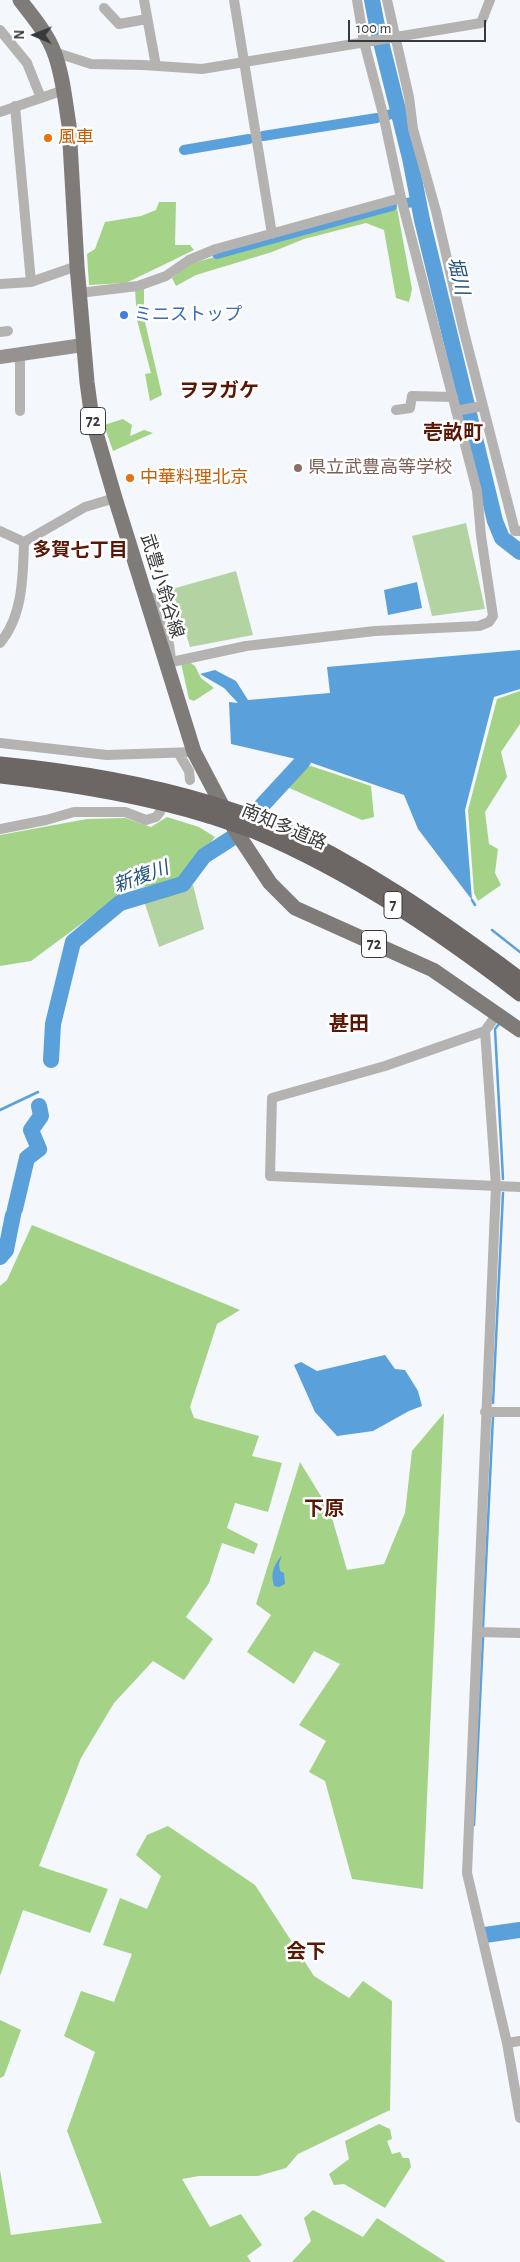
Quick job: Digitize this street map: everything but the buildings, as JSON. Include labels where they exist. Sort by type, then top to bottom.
[{"type":"highway","name":"南知多道路","points":[[0,764],[119,779],[210,809],[245,835],[326,865],[379,895],[450,942],[520,994]]},
{"type":"highway","name":"南知多道路","points":[[0,776],[59,782],[120,792],[268,822],[305,839],[375,877],[433,915],[520,979]]},
{"type":"main road","name":"武豊小鈴谷線","points":[[20,0],[45,35],[54,52],[64,90],[69,125],[83,345],[92,419],[115,498],[170,668],[186,753],[245,835],[270,883],[295,908],[433,970],[520,1030]]},
{"type":"street","points":[[144,0],[156,66]]},
{"type":"street","points":[[234,0],[272,234]]},
{"type":"street","points":[[170,668],[246,646],[375,631],[478,626],[489,622],[494,612],[481,536],[477,491],[402,198],[364,42],[357,0]]},
{"type":"street","points":[[387,0],[409,97],[413,129],[436,211],[482,406],[515,531],[520,531]]},
{"type":"street","points":[[54,52],[91,64],[202,69],[481,23],[490,0]]},
{"type":"street","points":[[104,8],[119,24],[147,19]]},
{"type":"street","points":[[0,30],[27,63],[41,98]]},
{"type":"street","points":[[31,282],[5,107],[64,90]]},
{"type":"street","points":[[79,293],[138,286],[166,276],[189,260],[216,249],[402,198]]},
{"type":"street","points":[[0,284],[31,282],[77,266]]},
{"type":"street","points":[[0,357],[83,345]]},
{"type":"street","points":[[20,353],[20,411]]},
{"type":"street","points":[[396,410],[410,408],[412,396],[453,397]]},
{"type":"street","points":[[456,411],[482,406]]},
{"type":"street","points":[[24,542],[85,507],[115,498]]},
{"type":"street","points":[[0,531],[24,542]]},
{"type":"street","points":[[0,643],[6,636],[17,609],[23,581],[24,542]]},
{"type":"street","points":[[0,743],[107,755],[186,753],[190,780]]},
{"type":"street","points":[[0,829],[46,820],[74,812],[125,812],[146,820],[156,817],[160,812]]},
{"type":"street","points":[[497,1014],[486,1031],[496,1186],[467,1874],[507,2042],[520,2118]]},
{"type":"street","points":[[486,1031],[385,1066],[272,1098],[270,1176],[520,1188]]},
{"type":"street","points":[[485,1412],[520,1412]]},
{"type":"street","points":[[476,1632],[520,1633]]},
{"type":"street","points":[[507,2042],[520,2041]]},
{"type":"green space","points":[[159,202],[176,202],[175,245],[190,245],[194,250],[126,283],[89,285],[87,254],[95,249],[105,222],[141,216],[156,210]]},
{"type":"green space","points":[[397,208],[412,289],[409,302],[396,298],[384,230],[366,223],[304,239],[272,252],[196,275],[176,286],[172,278],[190,264],[382,209]]},
{"type":"green space","points":[[144,287],[144,318],[162,395],[150,401],[145,374],[151,373],[137,320],[135,289]]},
{"type":"green space","points":[[123,419],[132,425],[130,436],[144,430],[153,433],[113,451],[104,425]]},
{"type":"green space","points":[[466,523],[485,609],[432,616],[412,536]]},
{"type":"green space","points":[[236,571],[253,635],[190,647],[172,589]]},
{"type":"green space","points":[[188,661],[195,666],[201,678],[214,688],[194,701],[189,699],[181,663]]},
{"type":"green space","points":[[520,691],[520,724],[501,752],[507,777],[485,812],[489,844],[498,849],[495,873],[501,885],[478,901],[474,893],[468,810],[497,699]]},
{"type":"green space","points":[[311,766],[371,786],[374,817],[362,820],[287,787],[301,767]]},
{"type":"green space","points":[[167,817],[199,827],[215,837],[181,880],[127,890],[31,961],[0,966],[0,835],[87,819],[125,818],[151,827]]},
{"type":"green space","points":[[193,885],[204,929],[159,947],[144,901]]},
{"type":"green space","points":[[32,1225],[240,1310],[217,1324],[190,1407],[194,1418],[259,1436],[252,1456],[282,1463],[268,1512],[235,1503],[227,1528],[258,1544],[254,1554],[222,1543],[209,1583],[186,1617],[213,1639],[184,1680],[153,1661],[114,1703],[81,1758],[39,1866],[108,1889],[90,1933],[23,1910],[0,1976],[0,1286],[7,1280]]},
{"type":"green space","points":[[444,1413],[423,1889],[352,1879],[325,1781],[309,1772],[326,1741],[299,1725],[340,1664],[314,1651],[294,1684],[247,1652],[271,1615],[256,1604],[300,1462],[330,1511],[347,1570],[384,1564],[405,1513],[412,1451]]},
{"type":"green space","points":[[168,1826],[255,1885],[314,1976],[349,1998],[363,1981],[392,2001],[390,2110],[298,2154],[286,2168],[258,2176],[199,2176],[182,2179],[210,2227],[241,2214],[262,2245],[247,2256],[251,2262],[0,2262],[0,2170],[11,2235],[102,2223],[67,2131],[95,2052],[64,2036],[81,1991],[114,2002],[132,1954],[103,1945],[120,1898],[147,1909],[161,1876],[136,1855],[147,1835]]},
{"type":"green space","points":[[0,2020],[21,2030],[4,2076],[0,2078]]},
{"type":"green space","points":[[379,2124],[390,2129],[392,2139],[387,2141],[392,2154],[400,2152],[403,2158],[409,2158],[411,2167],[385,2208],[344,2184],[334,2185],[329,2174],[349,2159],[345,2141]]},
{"type":"green space","points":[[313,2210],[363,2237],[377,2218],[446,2262],[292,2262],[311,2241],[304,2218]]},
{"type":"water","points":[[417,582],[422,608],[388,615],[384,590]]},
{"type":"water","points":[[520,650],[520,689],[494,697],[465,810],[472,900],[418,829],[404,795],[309,762],[231,744],[229,702],[238,703],[224,688],[200,674],[215,670],[236,681],[248,700],[330,693],[327,667]]},
{"type":"water","points":[[385,1355],[395,1369],[405,1370],[418,1391],[422,1406],[373,1431],[337,1436],[315,1412],[294,1365],[301,1362],[317,1371]]},
{"type":"water","points":[[282,1555],[279,1564],[280,1571],[284,1573],[285,1584],[279,1587],[274,1586],[273,1573]]},
{"type":"waterway","name":"堀川","points":[[372,0],[410,158],[422,220],[495,521],[502,538],[520,552]]},
{"type":"waterway","points":[[388,115],[398,112]]},
{"type":"waterway","points":[[263,136],[377,118]]},
{"type":"waterway","points":[[184,150],[249,139]]},
{"type":"waterway","points":[[407,203],[418,201]]},
{"type":"waterway","points":[[217,254],[392,206]]},
{"type":"waterway","name":"新複川","points":[[51,1060],[53,1024],[73,942],[120,903],[183,884],[204,856],[232,838],[303,761]]},
{"type":"waterway","points":[[472,900],[475,905]]},
{"type":"waterway","points":[[492,930],[520,952]]},
{"type":"waterway","points":[[499,1024],[495,1029],[503,1179]]},
{"type":"waterway","points":[[0,1110],[38,1092]]},
{"type":"waterway","name":"新複川","points":[[15,1209],[27,1158],[39,1149],[31,1130],[41,1116],[39,1106]]},
{"type":"waterway","points":[[493,1403],[503,1193]]},
{"type":"waterway","name":"新複川","points":[[0,1257],[6,1250],[13,1215]]},
{"type":"waterway","points":[[483,1627],[493,1416]]},
{"type":"waterway","points":[[474,1825],[483,1638]]},
{"type":"waterway","points":[[485,1935],[520,1930]]},
{"type":"place","name":"風車","points":[[48,138]]},
{"type":"place","name":"ミニストップ","points":[[124,315]]},
{"type":"place","name":"県立武豊高等学校","points":[[298,468]]},
{"type":"place","name":"中華料理北京","points":[[130,478]]},
{"type":"district","name":"ヲヲガケ","points":[[219,391]]},
{"type":"district","name":"壱畝町","points":[[453,433]]},
{"type":"district","name":"多賀七丁目","points":[[80,550]]},
{"type":"district","name":"甚田","points":[[349,1024]]},
{"type":"district","name":"下原","points":[[324,1509]]},
{"type":"district","name":"会下","points":[[306,1952]]}]
